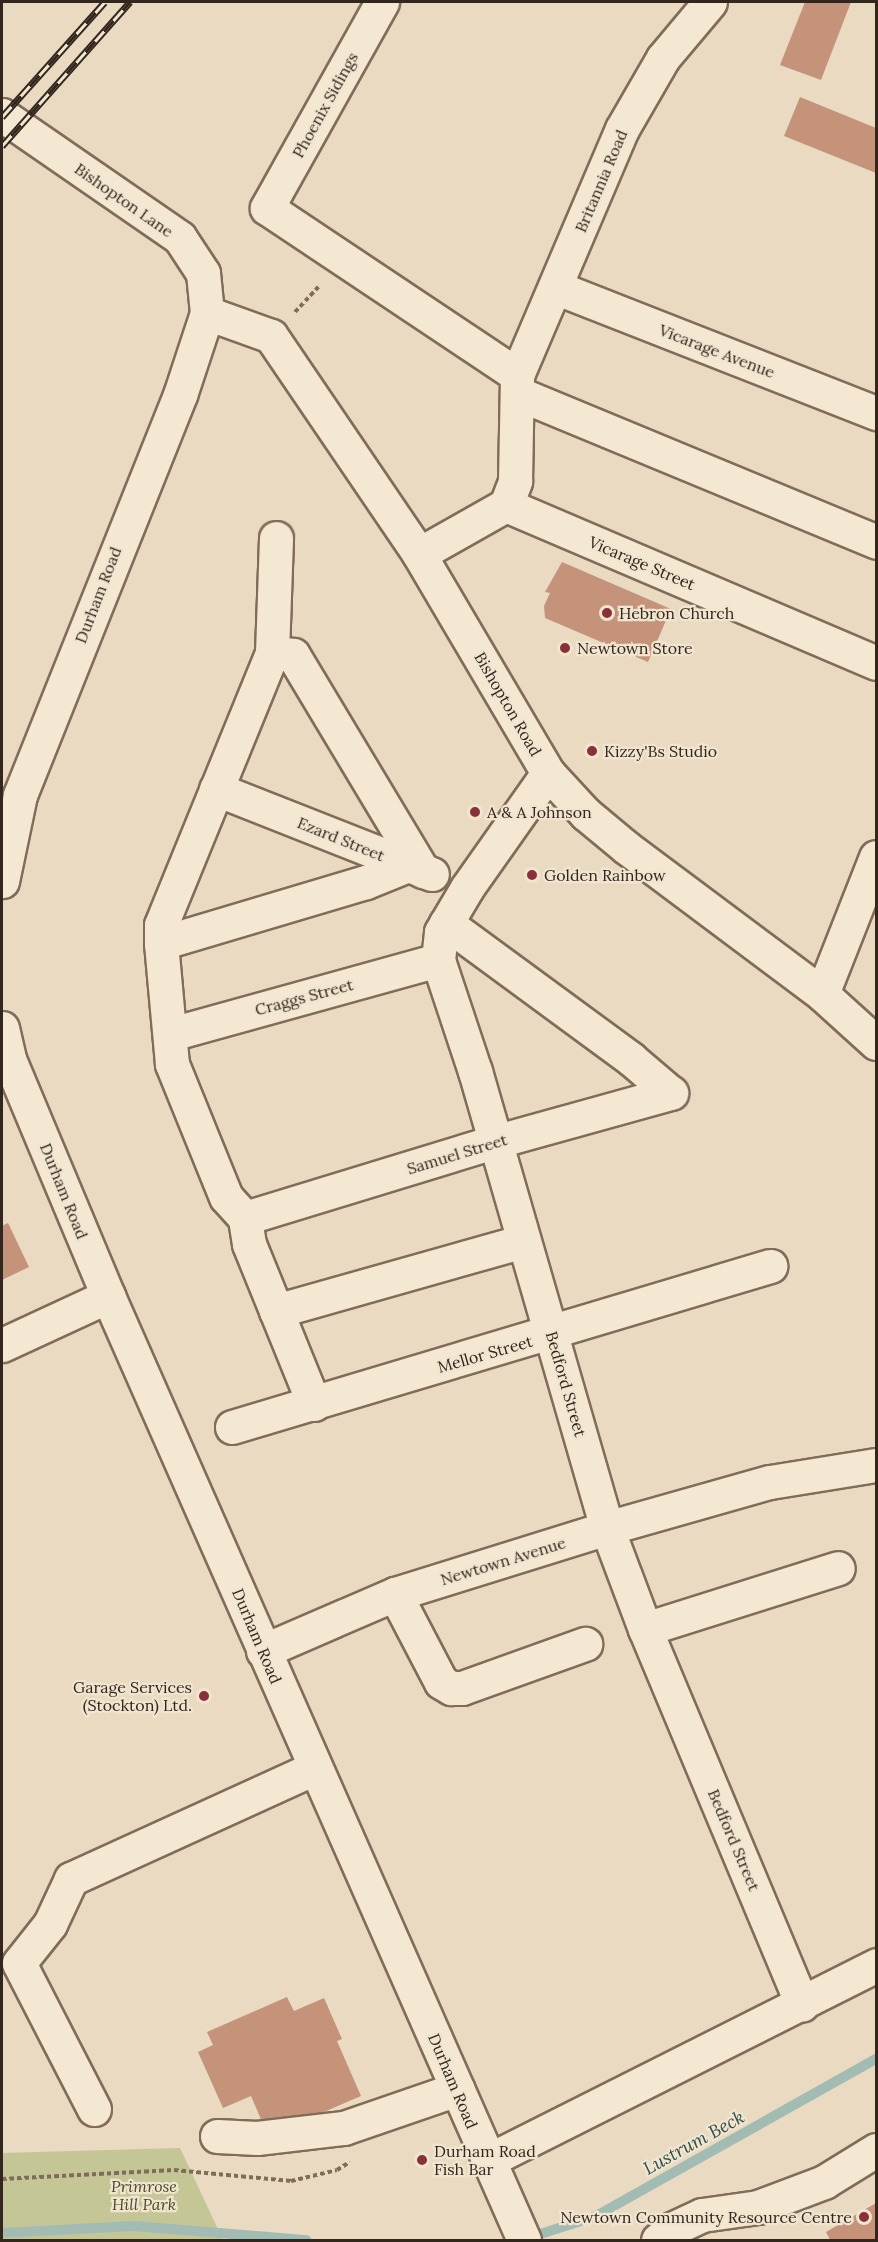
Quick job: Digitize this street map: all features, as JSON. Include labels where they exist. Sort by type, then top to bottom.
[{"type":"street","name":"Phoenix Sidings","points":[[382,2],[267,208],[517,384]]},
{"type":"street","name":"Britannia Road","points":[[506,505],[515,481],[517,384],[622,129],[663,58],[710,2]]},
{"type":"street","name":"Bishopton Lane","points":[[2,115],[180,238],[203,273],[207,313]]},
{"type":"street","name":"Vicarage Avenue","points":[[557,288],[876,413]]},
{"type":"street","name":"Bishopton Road","points":[[207,313],[271,336],[419,554],[548,772],[586,814],[627,848],[822,994],[876,1043]]},
{"type":"street","name":"Durham Road","points":[[2,881],[20,795],[180,395],[207,313]]},
{"type":"street","points":[[517,384],[876,542]]},
{"type":"street","points":[[419,554],[506,505]]},
{"type":"street","name":"Vicarage Street","points":[[506,505],[876,663]]},
{"type":"street","points":[[276,538],[272,653],[161,925],[161,943],[172,1064],[226,1197],[244,1218],[249,1244],[314,1404]]},
{"type":"street","points":[[161,943],[416,868],[293,655],[272,653]]},
{"type":"street","name":"Bedford Street","points":[[548,772],[466,888],[446,923],[438,960],[552,1335],[607,1528],[645,1629],[802,2004]]},
{"type":"street","name":"Ezard Street","points":[[216,789],[466,888]]},
{"type":"street","points":[[822,994],[876,857]]},
{"type":"street","name":"Samuel Street","points":[[244,1218],[494,1142],[671,1093],[631,1059],[446,923]]},
{"type":"street","name":"Craggs Street","points":[[171,1034],[438,960]]},
{"type":"street","name":"Durham Road","points":[[2,1028],[9,1059],[108,1296],[524,2241]]},
{"type":"street","points":[[276,1311],[523,1241]]},
{"type":"street","name":"Mellor Street","points":[[232,1427],[552,1335],[770,1266]]},
{"type":"street","points":[[2,1345],[108,1296]]},
{"type":"street","name":"Newtown Avenue","points":[[263,1651],[395,1594],[607,1528],[759,1484],[876,1465]]},
{"type":"street","points":[[645,1629],[838,1568]]},
{"type":"street","points":[[395,1594],[441,1682],[452,1688],[462,1688],[585,1644]]},
{"type":"street","points":[[94,2109],[19,1963],[50,1924],[71,1880],[315,1768]]},
{"type":"street","points":[[490,2168],[876,1965]]},
{"type":"street","points":[[217,2136],[256,2138],[344,2128],[456,2090]]},
{"type":"street","points":[[658,2241],[672,2229],[702,2215],[758,2207],[824,2182],[876,2150]]},
{"type":"path","points":[[295,312],[325,280]]},
{"type":"path","points":[[2,2179],[174,2170],[291,2181],[337,2170],[355,2159]]},
{"type":"green space","name":"Primrose Hill Park","points":[[180,2148],[223,2240],[2,2240],[2,2153]]},
{"type":"building","points":[[805,2],[851,2],[821,80],[780,65]]},
{"type":"building","points":[[800,97],[876,128],[876,173],[784,136]]},
{"type":"building","name":"Hebron Church","points":[[562,562],[671,609],[648,662],[545,618],[544,606],[550,593],[545,592]]},
{"type":"building","points":[[8,1223],[29,1267],[2,1280],[2,1226]]},
{"type":"building","points":[[287,1997],[294,2011],[324,1998],[342,2039],[337,2041],[361,2096],[268,2136],[251,2096],[223,2108],[198,2052],[213,2045],[207,2032]]},
{"type":"building","name":"Newtown Community Resource Centre","points":[[876,2203],[876,2240],[830,2240],[826,2232]]},
{"type":"waterway","name":"Lustrum Beck","points":[[528,2238],[596,2216],[876,2059]]},
{"type":"waterway","name":"Lustrum Beck","points":[[2,2233],[134,2226],[306,2240]]},
{"type":"railway","points":[[2,117],[105,2]]},
{"type":"railway","points":[[2,146],[130,2]]},
{"type":"place","name":"Hebron Church","points":[[607,613]]},
{"type":"place","name":"Newtown Store","points":[[565,648]]},
{"type":"place","name":"Kizzy'Bs Studio","points":[[592,751]]},
{"type":"place","name":"A & A Johnson","points":[[475,812]]},
{"type":"place","name":"Golden Rainbow","points":[[532,875]]},
{"type":"place","name":"Garage Services (Stockton) Ltd.","points":[[204,1696]]},
{"type":"place","name":"Durham Road Fish Bar","points":[[422,2160]]},
{"type":"place","name":"Newtown Community Resource Centre","points":[[864,2217]]}]
